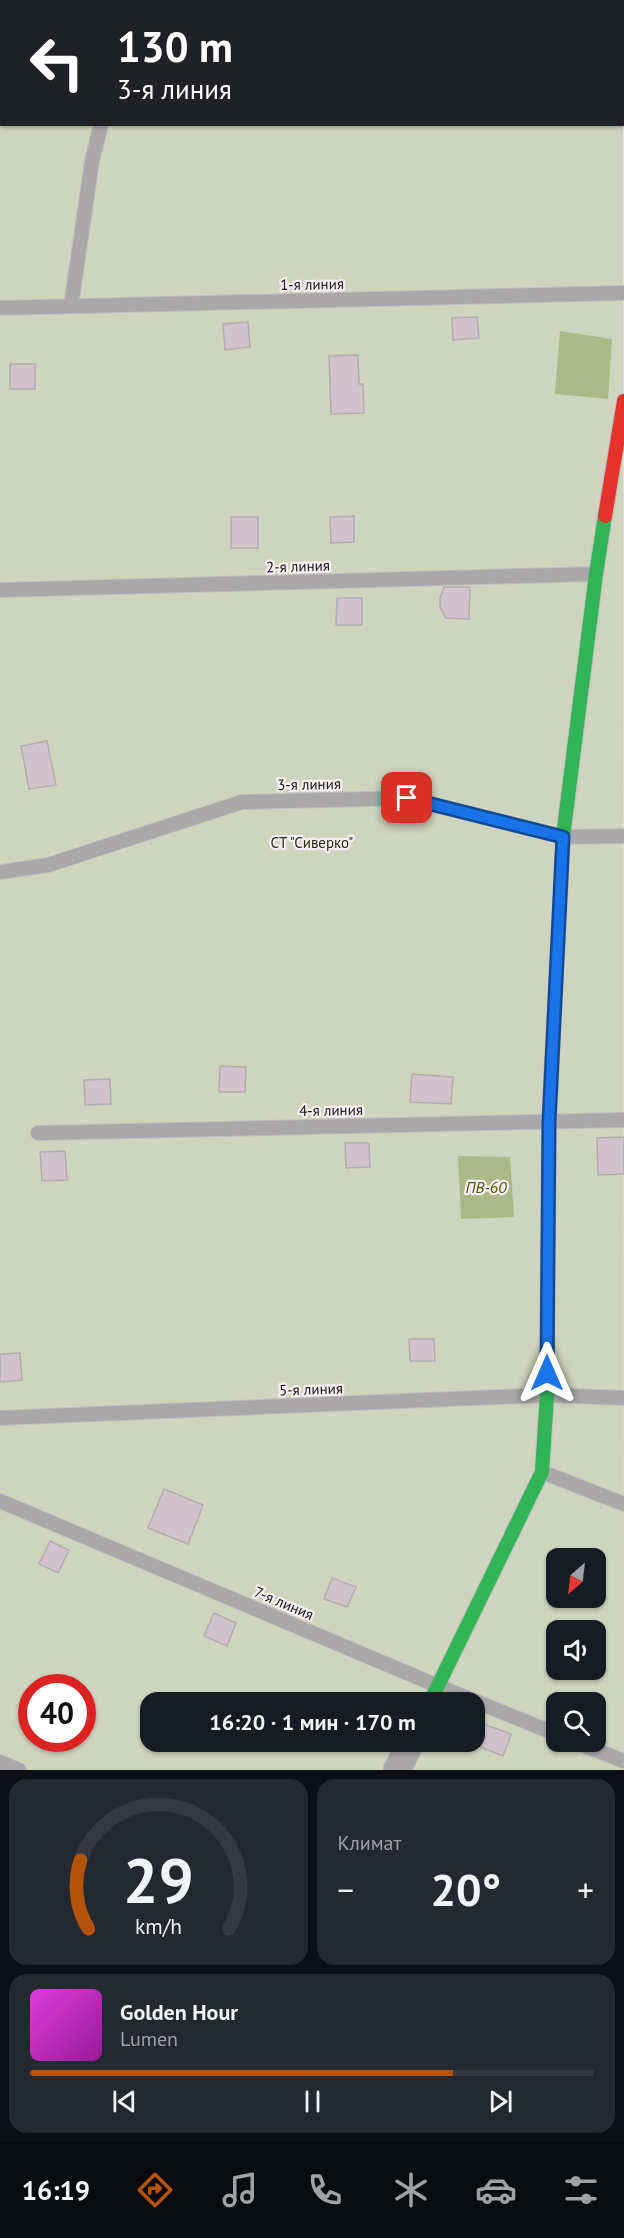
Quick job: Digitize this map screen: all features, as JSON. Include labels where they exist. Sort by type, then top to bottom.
[{"type":"street","points":[[435,1692],[542,1472],[547,1395],[549,1122],[563,837],[596,574],[624,401]]},
{"type":"street","points":[[397,1770],[406,1752]]},
{"type":"lane","points":[[71,306],[92,161],[101,126]]},
{"type":"lane","name":"1-я линия","points":[[0,308],[624,293]]},
{"type":"lane","name":"2-я линия","points":[[0,591],[596,574]]},
{"type":"lane","name":"3-я линия","points":[[0,872],[48,865],[242,802],[407,798],[563,837],[624,836]]},
{"type":"lane","name":"4-я линия","points":[[38,1133],[624,1120]]},
{"type":"lane","name":"5-я линия","points":[[0,1418],[547,1395],[624,1398]]},
{"type":"lane","points":[[542,1472],[624,1504]]},
{"type":"lane","name":"7-я линия","points":[[0,1501],[546,1730]]},
{"type":"lane","points":[[601,1752],[624,1761]]},
{"type":"lane","points":[[0,1762],[19,1770]]},
{"type":"green space","name":"СТ \"Сиверко\"","points":[[0,126],[623,126],[624,1770],[0,1770]]},
{"type":"water","points":[[560,331],[612,339],[608,399],[555,394]]},
{"type":"water","name":"ПВ-60","points":[[458,1156],[510,1157],[514,1217],[461,1219]]},
{"type":"building","points":[[477,317],[479,338],[453,340],[452,318]]},
{"type":"building","points":[[248,322],[250,347],[225,350],[223,324]]},
{"type":"building","points":[[358,355],[359,384],[363,384],[364,413],[331,414],[329,356]]},
{"type":"building","points":[[10,364],[35,364],[35,389],[10,389]]},
{"type":"building","points":[[354,516],[354,542],[331,543],[330,517]]},
{"type":"building","points":[[231,517],[258,517],[258,548],[231,548]]},
{"type":"building","points":[[444,587],[470,587],[469,619],[446,618],[440,607]]},
{"type":"building","points":[[337,598],[362,598],[362,625],[336,625]]},
{"type":"building","points":[[47,741],[56,785],[29,789],[21,746]]},
{"type":"building","points":[[220,1066],[246,1067],[245,1092],[219,1092]]},
{"type":"building","points":[[412,1074],[453,1077],[451,1104],[410,1102]]},
{"type":"building","points":[[110,1079],[111,1104],[85,1105],[84,1080]]},
{"type":"building","points":[[624,1137],[624,1174],[598,1175],[597,1138]]},
{"type":"building","points":[[345,1143],[369,1143],[370,1167],[346,1168]]},
{"type":"building","points":[[65,1151],[67,1180],[42,1181],[40,1152]]},
{"type":"building","points":[[409,1339],[434,1339],[435,1361],[410,1361]]},
{"type":"building","points":[[20,1353],[22,1380],[0,1382],[0,1354]]},
{"type":"building","points":[[164,1489],[203,1505],[188,1544],[148,1528]]},
{"type":"building","points":[[50,1541],[69,1550],[58,1573],[39,1564]]},
{"type":"building","points":[[332,1578],[356,1587],[347,1607],[324,1599]]},
{"type":"building","points":[[214,1613],[236,1623],[227,1646],[204,1636]]},
{"type":"building","points":[[485,1725],[511,1734],[503,1756],[485,1749]]},
{"type":"traffic: fast","points":[[555,999],[563,837],[605,516]]},
{"type":"traffic: fast","points":[[435,1692],[542,1472],[547,1395],[548,1235]]},
{"type":"traffic: slow","points":[[548,1235],[549,1122],[555,999]]},
{"type":"traffic: jam","points":[[605,516],[624,401]]},
{"type":"route","points":[[407,798],[563,837],[549,1122],[547,1373]]}]
